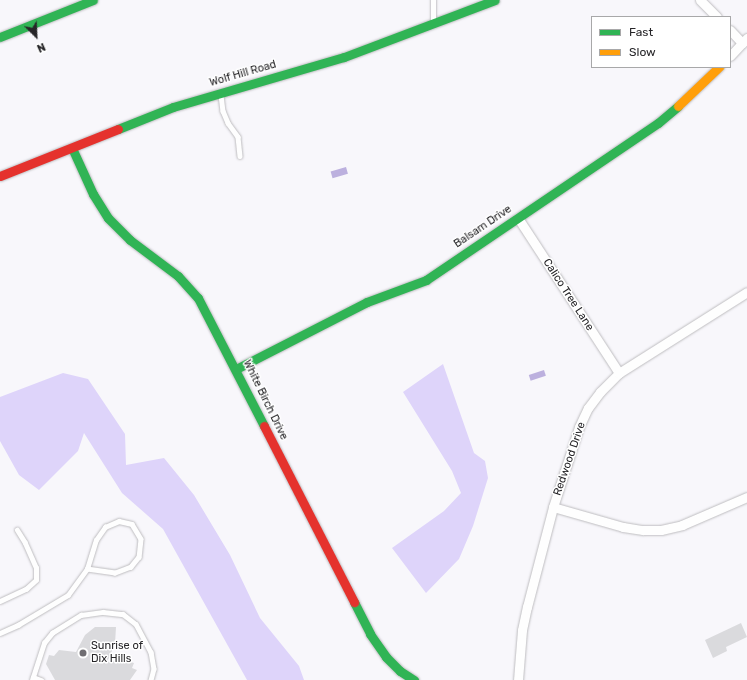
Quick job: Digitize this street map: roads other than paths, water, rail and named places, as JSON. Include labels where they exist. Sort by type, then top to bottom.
[{"type":"street","points":[[0,36],[93,0]]},
{"type":"street","name":"Wolf Hill Road","points":[[0,176],[173,107],[344,57],[433,25],[495,0]]},
{"type":"street","points":[[700,0],[716,16]]},
{"type":"street","points":[[731,31],[745,40],[731,55]]},
{"type":"street","name":"Balsam Drive","points":[[236,369],[367,302],[426,280],[658,123],[685,100],[718,68]]},
{"type":"street","name":"White Birch Drive","points":[[72,148],[93,194],[108,218],[130,240],[178,276],[198,298],[236,369],[370,634],[386,657],[400,671],[414,680]]},
{"type":"street","name":"Calico Tree Lane","points":[[518,218],[619,373]]},
{"type":"street","name":"Redwood Drive","points":[[518,680],[522,630],[554,507],[579,428],[588,408],[600,392],[619,373],[747,292]]},
{"type":"street","points":[[554,507],[623,527],[643,530],[661,530],[682,525],[747,497]]},
{"type":"lane","points":[[433,0],[433,25]]},
{"type":"lane","points":[[221,93],[223,111],[228,123],[238,137],[240,156]]},
{"type":"lane","points":[[0,633],[18,625],[68,595],[87,569],[96,540],[105,527],[119,521],[132,524],[141,539],[139,557],[131,567],[115,573],[87,569]]},
{"type":"lane","points":[[0,601],[26,588],[36,580],[36,568],[25,543],[17,530]]},
{"type":"lane","points":[[41,680],[32,678],[44,643],[52,633],[81,616],[103,612],[123,614],[136,624],[151,652],[154,669],[151,680]]},
{"type":"place","name":"Sunrise of Dix Hills","points":[[83,653]]}]
